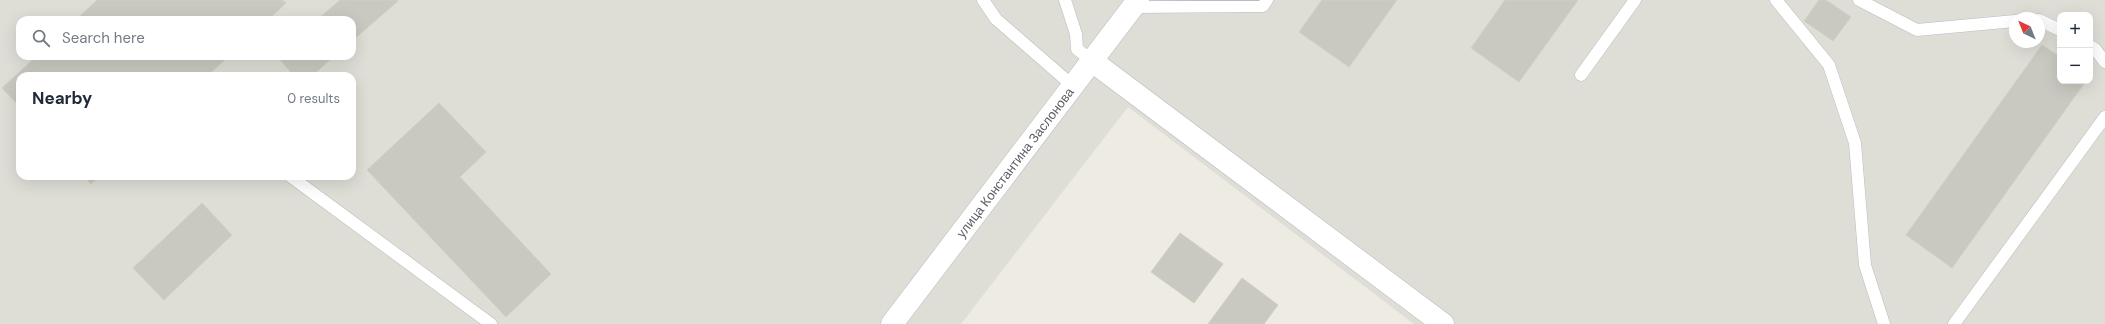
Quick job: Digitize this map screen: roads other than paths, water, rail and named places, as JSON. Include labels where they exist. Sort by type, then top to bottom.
[{"type":"street","name":"улица Константина Заслонова","points":[[892,324],[1135,4]]},
{"type":"street","points":[[1092,61],[1443,324]]},
{"type":"lane","points":[[983,0],[996,19],[1073,86]]},
{"type":"lane","points":[[1065,0],[1076,34],[1077,49],[1092,61]]},
{"type":"lane","points":[[1135,4],[1263,6],[1267,0]]},
{"type":"lane","points":[[1581,75],[1635,0]]},
{"type":"lane","points":[[1776,0],[1829,65],[1855,143],[1865,265],[1884,324]]},
{"type":"lane","points":[[1859,0],[1917,30],[2009,22]]},
{"type":"lane","points":[[2045,23],[2057,29]]},
{"type":"lane","points":[[2093,48],[2105,62]]},
{"type":"lane","points":[[1954,324],[2105,117]]},
{"type":"lane","points":[[295,180],[491,324]]}]
